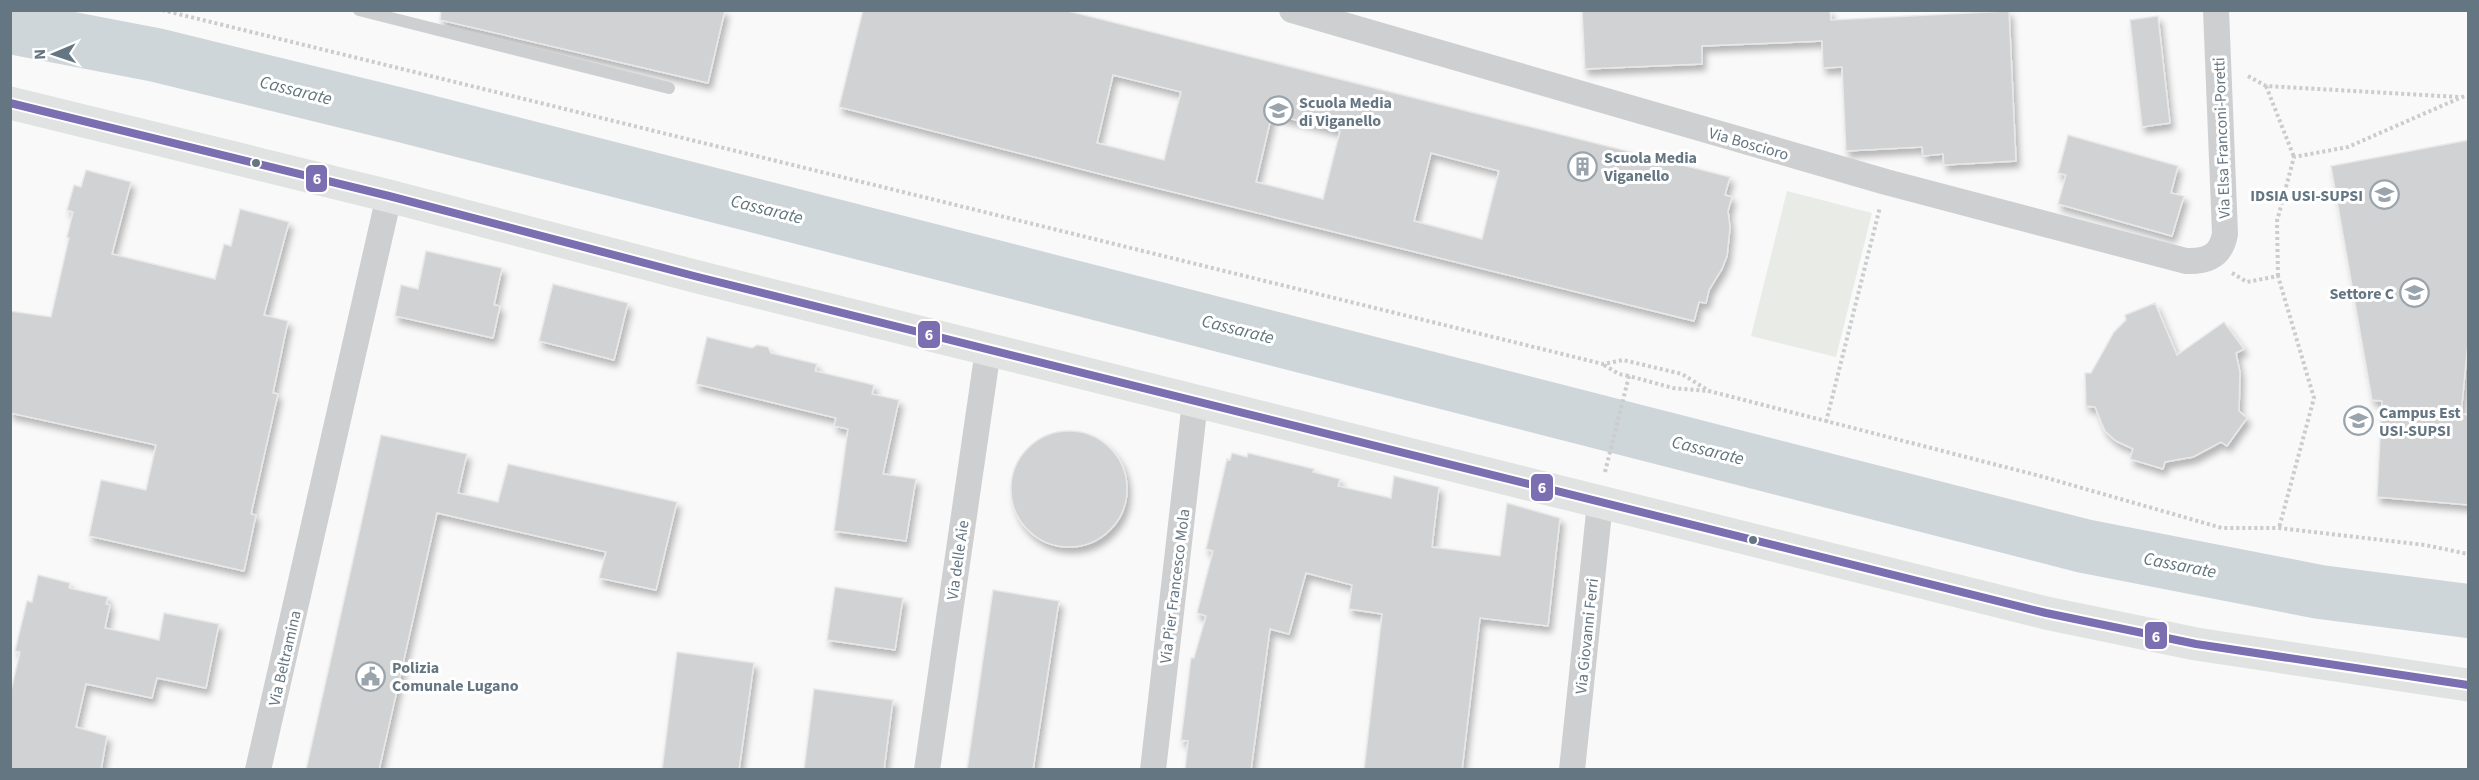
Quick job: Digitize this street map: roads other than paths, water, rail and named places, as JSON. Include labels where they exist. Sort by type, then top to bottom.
[{"type":"main road","points":[[10,103],[389,196],[988,350],[2046,613],[2126,631],[2469,685]]},
{"type":"street","name":"Via Boscioro","points":[[1292,10],[1886,182],[2186,261],[2200,262],[2209,258]]},
{"type":"street","name":"Via Elsa Franconi-Poretti","points":[[2209,258],[2217,254],[2223,245],[2225,234],[2216,10]]},
{"type":"street","name":"Via Beltramina","points":[[258,770],[389,196]]},
{"type":"street","name":"Via delle Aie","points":[[927,770],[988,350]]},
{"type":"street","name":"Via Pier Francesco Mola","points":[[1153,770],[1196,402]]},
{"type":"street","name":"Via Giovanni Ferri","points":[[1572,770],[1600,503]]},
{"type":"lane","points":[[359,10],[669,88]]},
{"type":"waterway","name":"Cassarate","points":[[10,27],[156,55],[405,116],[2084,546],[2320,592],[2468,611]]},
{"type":"place","name":"Scuola Media di Viganello","points":[[1278,111]]},
{"type":"place","name":"Scuola Media Viganello","points":[[1583,166]]},
{"type":"place","name":"IDSIA USI-SUPSI","points":[[2384,195]]},
{"type":"place","name":"Settore C","points":[[2415,293]]},
{"type":"place","name":"Campus Est USI-SUPSI","points":[[2358,421]]},
{"type":"place","name":"Polizia Comunale Lugano","points":[[371,676]]}]
